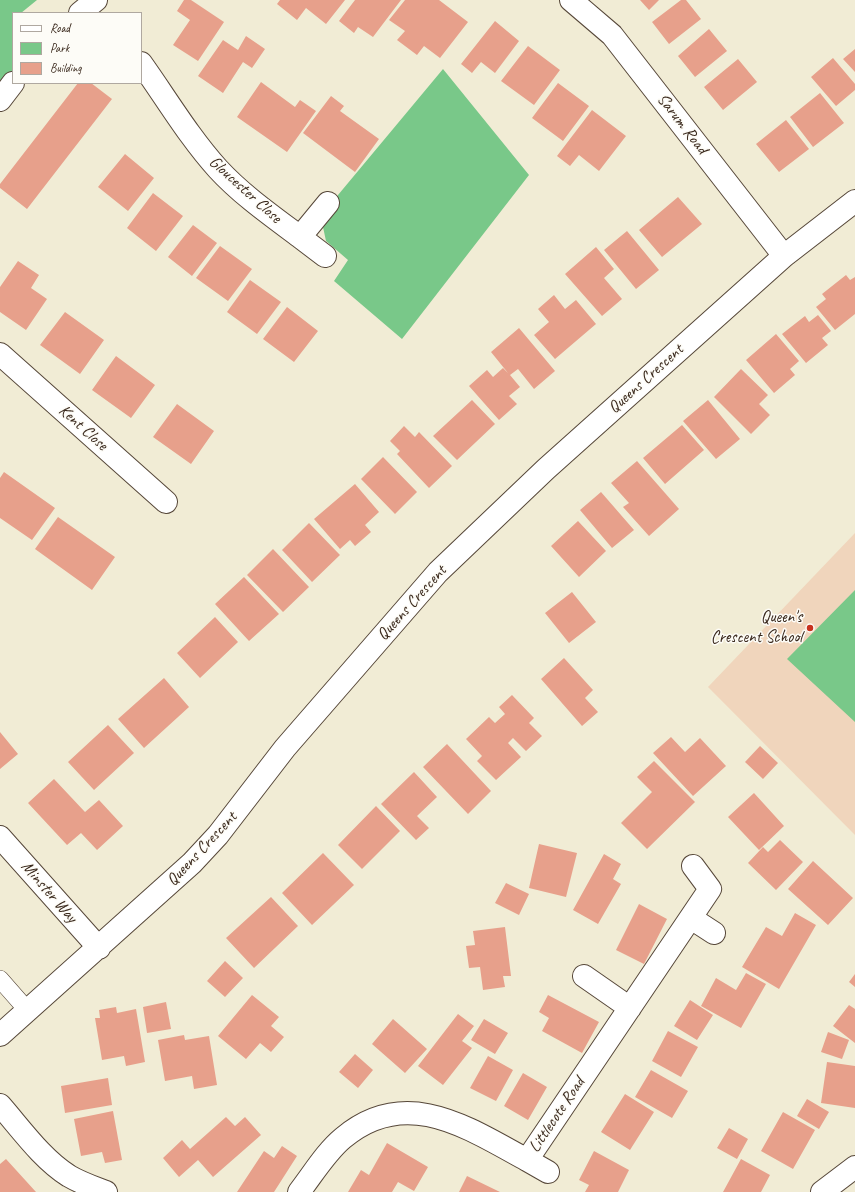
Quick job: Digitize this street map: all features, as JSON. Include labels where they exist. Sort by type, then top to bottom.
[{"type":"street","points":[[81,12],[96,0],[105,12]]},
{"type":"street","name":"Sarum Road","points":[[571,0],[612,35],[784,256]]},
{"type":"street","name":"Gloucester Close","points":[[142,64],[196,143],[218,169],[243,193],[325,256]]},
{"type":"street","points":[[0,100],[12,84]]},
{"type":"street","name":"Queens Crescent","points":[[0,1035],[192,863],[213,840],[285,748],[438,572],[552,464],[784,256],[855,201]]},
{"type":"street","points":[[300,237],[328,203]]},
{"type":"street","name":"Kent Close","points":[[0,354],[166,502]]},
{"type":"street","name":"Minster Way","points":[[0,837],[98,948]]},
{"type":"street","name":"Littlecote Road","points":[[299,1192],[328,1153],[343,1138],[358,1127],[376,1118],[398,1113],[419,1113],[443,1118],[467,1127],[527,1160],[710,889],[693,866]]},
{"type":"street","points":[[691,918],[714,933]]},
{"type":"street","points":[[584,976],[630,1008]]},
{"type":"street","points":[[0,1105],[39,1149],[68,1175],[106,1192]]},
{"type":"street","points":[[527,1160],[548,1172]]},
{"type":"street","points":[[822,1192],[855,1167]]},
{"type":"lane","points":[[0,979],[28,1011]]},
{"type":"shaded area","name":"Queen's Crescent School","points":[[855,533],[855,835],[708,687]]},
{"type":"green space","points":[[0,0],[37,0],[22,12],[12,12],[12,77],[0,84]]},
{"type":"green space","points":[[443,69],[529,175],[402,339],[334,281],[348,260],[326,241],[323,227],[338,195]]},
{"type":"green space","points":[[855,590],[855,722],[787,659]]},
{"type":"building","points":[[184,0],[191,0],[224,22],[198,61],[173,45],[190,20],[177,11]]},
{"type":"building","points":[[280,0],[345,0],[326,24],[306,8],[297,20],[277,4]]},
{"type":"building","points":[[355,0],[401,0],[373,37],[358,27],[354,33],[339,21]]},
{"type":"building","points":[[405,0],[439,0],[468,22],[440,58],[424,46],[417,55],[397,40],[405,31],[389,20]]},
{"type":"building","points":[[640,0],[659,0],[649,10]]},
{"type":"building","points":[[681,0],[686,0],[701,19],[669,44],[652,22]]},
{"type":"building","points":[[495,21],[519,41],[495,73],[481,62],[472,73],[461,64]]},
{"type":"building","points":[[709,29],[727,51],[695,77],[678,56]]},
{"type":"building","points":[[246,36],[265,49],[252,68],[243,62],[223,93],[198,76],[223,40],[238,50]]},
{"type":"building","points":[[528,46],[560,70],[534,105],[501,81]]},
{"type":"building","points":[[855,49],[855,72],[843,59]]},
{"type":"building","points":[[833,58],[855,84],[855,90],[836,106],[811,77]]},
{"type":"building","points":[[738,59],[757,82],[723,110],[704,87]]},
{"type":"building","points":[[261,82],[295,107],[300,100],[316,111],[287,152],[237,117]]},
{"type":"building","points":[[558,83],[589,106],[563,141],[532,118]]},
{"type":"building","points":[[77,84],[92,84],[112,99],[27,209],[0,188],[0,184]]},
{"type":"building","points":[[820,93],[844,123],[813,147],[790,117]]},
{"type":"building","points":[[331,96],[344,106],[340,111],[379,139],[355,172],[303,133]]},
{"type":"building","points":[[592,110],[626,136],[599,171],[579,155],[570,166],[557,156]]},
{"type":"building","points":[[786,120],[809,149],[779,172],[756,144]]},
{"type":"building","points":[[125,154],[154,178],[128,211],[98,187]]},
{"type":"building","points":[[153,193],[183,216],[156,251],[127,228]]},
{"type":"building","points":[[678,197],[702,224],[662,257],[639,230]]},
{"type":"building","points":[[193,225],[217,243],[192,276],[168,257]]},
{"type":"building","points":[[627,231],[659,270],[636,289],[604,250]]},
{"type":"building","points":[[220,246],[252,269],[228,301],[196,278]]},
{"type":"building","points":[[596,247],[614,269],[604,278],[622,299],[602,316],[565,274]]},
{"type":"building","points":[[18,261],[39,275],[31,288],[47,299],[26,330],[0,312],[0,287]]},
{"type":"building","points":[[846,275],[850,280],[855,277],[855,314],[835,330],[816,307],[826,299],[822,294]]},
{"type":"building","points":[[250,280],[281,302],[257,334],[227,312]]},
{"type":"building","points":[[554,295],[565,309],[576,300],[596,324],[555,359],[534,335],[549,322],[538,309]]},
{"type":"building","points":[[287,307],[318,331],[294,362],[263,339]]},
{"type":"building","points":[[65,312],[104,340],[80,374],[40,345]]},
{"type":"building","points":[[818,315],[831,331],[822,338],[828,345],[806,363],[782,334],[805,316],[809,322]]},
{"type":"building","points":[[519,328],[555,371],[534,389],[518,369],[510,375],[520,387],[509,396],[517,404],[499,420],[469,386],[487,370],[493,377],[503,368],[508,373],[491,352]]},
{"type":"building","points":[[776,334],[799,361],[790,369],[795,375],[774,393],[746,360]]},
{"type":"building","points":[[116,356],[155,385],[131,418],[92,390]]},
{"type":"building","points":[[741,369],[768,395],[759,404],[770,415],[751,434],[714,397]]},
{"type":"building","points":[[472,400],[495,424],[457,460],[433,436]]},
{"type":"building","points":[[708,400],[740,439],[716,459],[683,421]]},
{"type":"building","points":[[177,404],[214,431],[191,464],[153,437]]},
{"type":"building","points":[[682,425],[704,450],[665,484],[643,458]]},
{"type":"building","points":[[404,426],[415,437],[419,432],[452,466],[429,488],[397,454],[400,451],[390,441]]},
{"type":"building","points":[[383,457],[417,492],[395,514],[361,479]]},
{"type":"building","points":[[637,461],[679,509],[649,536],[623,507],[629,503],[611,483]]},
{"type":"building","points":[[4,472],[55,508],[32,540],[0,518],[0,478]]},
{"type":"building","points":[[355,484],[379,512],[365,525],[371,532],[355,546],[350,540],[340,549],[314,519]]},
{"type":"building","points":[[601,492],[634,530],[612,548],[580,510]]},
{"type":"building","points":[[58,517],[115,557],[92,590],[35,549]]},
{"type":"building","points":[[578,521],[606,551],[579,577],[551,546]]},
{"type":"building","points":[[309,523],[340,555],[312,582],[282,550]]},
{"type":"building","points":[[273,549],[309,587],[283,612],[247,575]]},
{"type":"building","points":[[244,577],[279,614],[249,641],[215,604]]},
{"type":"building","points":[[572,592],[596,622],[569,643],[545,613]]},
{"type":"building","points":[[215,617],[238,642],[200,678],[177,653]]},
{"type":"building","points":[[564,658],[593,690],[585,698],[598,712],[582,726],[541,679]]},
{"type":"building","points":[[164,678],[189,707],[144,748],[118,719]]},
{"type":"building","points":[[512,695],[534,718],[529,723],[542,736],[526,751],[513,738],[508,743],[521,757],[496,780],[477,761],[482,756],[466,739],[489,717],[495,723],[505,714],[499,707]]},
{"type":"building","points":[[108,725],[134,753],[94,790],[68,762]]},
{"type":"building","points":[[0,732],[18,754],[0,769]]},
{"type":"building","points":[[671,737],[685,752],[700,738],[726,766],[693,796],[653,753]]},
{"type":"building","points":[[447,744],[491,791],[468,814],[423,767]]},
{"type":"building","points":[[760,746],[778,763],[763,779],[745,762]]},
{"type":"building","points":[[654,761],[695,802],[647,849],[621,823],[652,792],[637,777]]},
{"type":"building","points":[[414,772],[437,797],[417,816],[429,828],[416,840],[381,804]]},
{"type":"building","points":[[54,779],[85,812],[99,800],[123,826],[97,850],[81,833],[67,845],[28,803]]},
{"type":"building","points":[[754,793],[784,826],[759,850],[728,817]]},
{"type":"building","points":[[376,806],[400,831],[362,869],[338,845]]},
{"type":"building","points":[[780,840],[803,862],[776,890],[748,863],[763,847],[768,852]]},
{"type":"building","points":[[539,844],[577,853],[566,897],[529,888]]},
{"type":"building","points":[[323,853],[354,885],[312,925],[282,893]]},
{"type":"building","points":[[604,854],[621,864],[613,879],[621,884],[598,924],[573,910]]},
{"type":"building","points":[[813,861],[853,898],[828,925],[788,889]]},
{"type":"building","points":[[506,883],[529,894],[519,915],[495,903]]},
{"type":"building","points":[[271,897],[298,926],[254,968],[226,938]]},
{"type":"building","points":[[639,904],[667,919],[644,964],[616,950]]},
{"type":"building","points":[[795,913],[816,925],[779,989],[742,967],[766,927],[782,936]]},
{"type":"building","points":[[505,927],[511,976],[503,976],[505,987],[483,990],[480,967],[469,968],[466,946],[475,945],[473,931]]},
{"type":"building","points":[[225,961],[243,978],[225,997],[207,981]]},
{"type":"building","points":[[746,973],[766,984],[741,1028],[701,1006],[716,978],[736,990]]},
{"type":"building","points":[[855,974],[855,987],[849,982]]},
{"type":"building","points":[[252,995],[279,1017],[271,1026],[284,1037],[271,1052],[260,1043],[246,1059],[218,1036]]},
{"type":"building","points":[[548,995],[599,1022],[582,1053],[542,1031],[549,1018],[539,1012]]},
{"type":"building","points":[[690,1000],[713,1015],[697,1040],[674,1026]]},
{"type":"building","points":[[166,1002],[171,1029],[147,1033],[143,1007]]},
{"type":"building","points":[[849,1005],[855,1009],[855,1043],[833,1026]]},
{"type":"building","points":[[116,1007],[117,1013],[136,1009],[145,1062],[126,1066],[124,1056],[102,1060],[95,1018],[100,1018],[99,1010]]},
{"type":"building","points":[[458,1014],[474,1026],[462,1041],[472,1048],[443,1085],[418,1066]]},
{"type":"building","points":[[393,1019],[427,1049],[405,1073],[372,1044]]},
{"type":"building","points":[[484,1019],[508,1033],[495,1054],[471,1040]]},
{"type":"building","points":[[668,1031],[698,1047],[681,1077],[652,1061]]},
{"type":"building","points":[[828,1032],[849,1040],[842,1059],[821,1052]]},
{"type":"building","points":[[184,1035],[185,1040],[209,1036],[217,1085],[194,1089],[192,1076],[165,1081],[158,1040]]},
{"type":"building","points":[[355,1054],[373,1070],[358,1088],[339,1072]]},
{"type":"building","points":[[488,1056],[513,1070],[496,1101],[470,1088]]},
{"type":"building","points":[[827,1062],[855,1066],[855,1108],[821,1103]]},
{"type":"building","points":[[651,1070],[688,1091],[672,1118],[635,1097]]},
{"type":"building","points":[[523,1073],[547,1087],[528,1120],[504,1106]]},
{"type":"building","points":[[108,1078],[112,1105],[65,1113],[61,1086]]},
{"type":"building","points":[[625,1094],[654,1112],[630,1150],[601,1132]]},
{"type":"building","points":[[807,1099],[829,1112],[819,1129],[797,1116]]},
{"type":"building","points":[[113,1111],[122,1160],[105,1163],[102,1152],[81,1156],[74,1119]]},
{"type":"building","points":[[783,1112],[815,1130],[793,1169],[761,1151]]},
{"type":"building","points":[[226,1117],[235,1126],[245,1117],[261,1135],[213,1177],[198,1160],[179,1177],[163,1158],[182,1140],[190,1149]]},
{"type":"building","points":[[729,1128],[748,1139],[737,1159],[717,1148]]},
{"type":"building","points":[[387,1143],[428,1167],[414,1191],[398,1182],[392,1192],[348,1192],[361,1170],[369,1175]]},
{"type":"building","points":[[282,1146],[297,1156],[274,1192],[237,1192],[264,1151],[274,1158]]},
{"type":"building","points":[[594,1151],[629,1170],[618,1192],[585,1192],[589,1185],[579,1180]]},
{"type":"building","points":[[6,1159],[36,1192],[0,1192],[0,1164]]},
{"type":"building","points":[[741,1159],[770,1175],[761,1192],[723,1192]]},
{"type":"building","points":[[467,1176],[500,1192],[459,1192]]},
{"type":"place","name":"Queen's Crescent School","points":[[810,628]]}]
